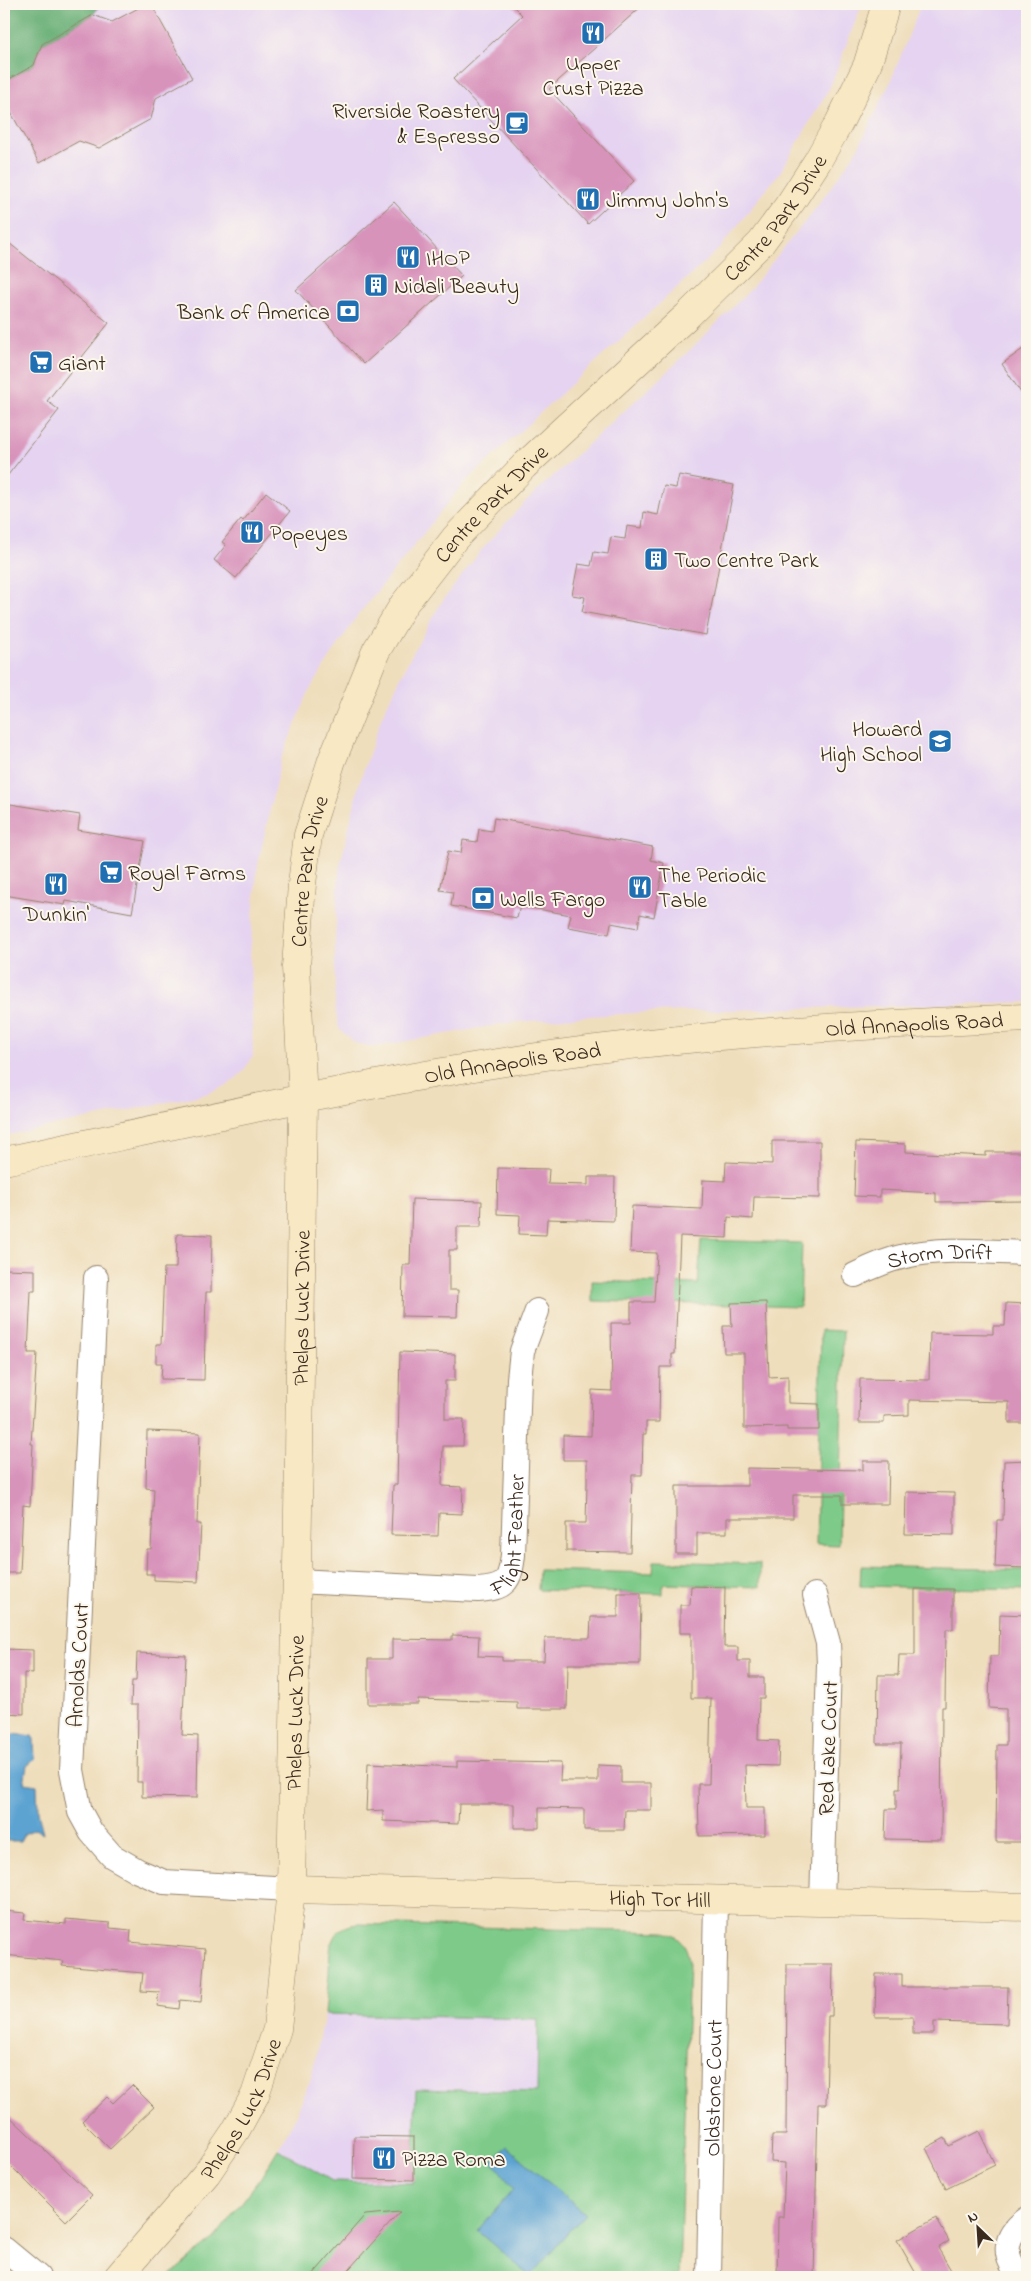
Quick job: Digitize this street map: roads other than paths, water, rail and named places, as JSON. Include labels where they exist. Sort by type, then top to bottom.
[{"type":"street","name":"Centre Park Drive","points":[[303,1099],[296,967],[302,884],[308,835],[332,760],[376,651],[404,604],[455,538],[486,504],[687,316],[760,243],[812,170],[839,123],[867,66],[886,4]]},
{"type":"street","name":"Old Annapolis Road","points":[[4,1161],[303,1099],[500,1064],[687,1039],[881,1024],[1027,1018]]},
{"type":"street","name":"Phelps Luck Drive","points":[[118,2277],[207,2173],[236,2130],[255,2095],[278,2029],[291,1889],[303,1099]]},
{"type":"street","name":"Storm Drift","points":[[855,1275],[882,1262],[906,1256],[938,1252],[1027,1253]]},
{"type":"street","name":"Arnolds Court","points":[[96,1278],[72,1770],[80,1812],[91,1832],[112,1856],[138,1871],[164,1882],[291,1889]]},
{"type":"street","name":"Flight Feather","points":[[296,1581],[478,1590],[494,1589],[505,1583],[511,1573],[513,1555],[522,1351],[537,1311]]},
{"type":"street","name":"Red Lake Court","points":[[816,1595],[828,1643],[829,1664],[822,1903]]},
{"type":"street","name":"High Tor Hill","points":[[291,1889],[1027,1908]]},
{"type":"street","name":"Oldstone Court","points":[[709,2277],[716,1900]]},
{"type":"street","points":[[1023,2277],[1010,2262],[1008,2242],[1018,2226],[1027,2219]]},
{"type":"street","points":[[4,2249],[38,2277]]},
{"type":"water","points":[[12,1734],[32,1736],[34,1739],[35,1759],[27,1766],[24,1783],[37,1785],[38,1811],[43,1834],[35,1829],[24,1834],[20,1841],[6,1841],[4,1835],[7,1737]]},
{"type":"water","points":[[507,2146],[585,2214],[530,2276],[477,2231],[514,2189],[493,2162]]},
{"type":"place","name":"Upper Crust Pizza","points":[[593,33]]},
{"type":"place","name":"Riverside Roastery & Espresso","points":[[517,123]]},
{"type":"place","name":"Jimmy John's","points":[[588,199]]},
{"type":"place","name":"IHOP","points":[[408,257]]},
{"type":"place","name":"Nidali Beauty","points":[[376,285]]},
{"type":"place","name":"Bank of America","points":[[348,311]]},
{"type":"place","name":"Giant","points":[[41,362]]},
{"type":"place","name":"Popeyes","points":[[252,532]]},
{"type":"place","name":"Two Centre Park","points":[[656,559]]},
{"type":"place","name":"Howard High School","points":[[940,741]]},
{"type":"place","name":"Royal Farms","points":[[111,872]]},
{"type":"place","name":"Dunkin'","points":[[56,884]]},
{"type":"place","name":"The Periodic Table","points":[[640,887]]},
{"type":"place","name":"Wells Fargo","points":[[483,898]]},
{"type":"place","name":"Pizza Roma","points":[[384,2158]]}]
